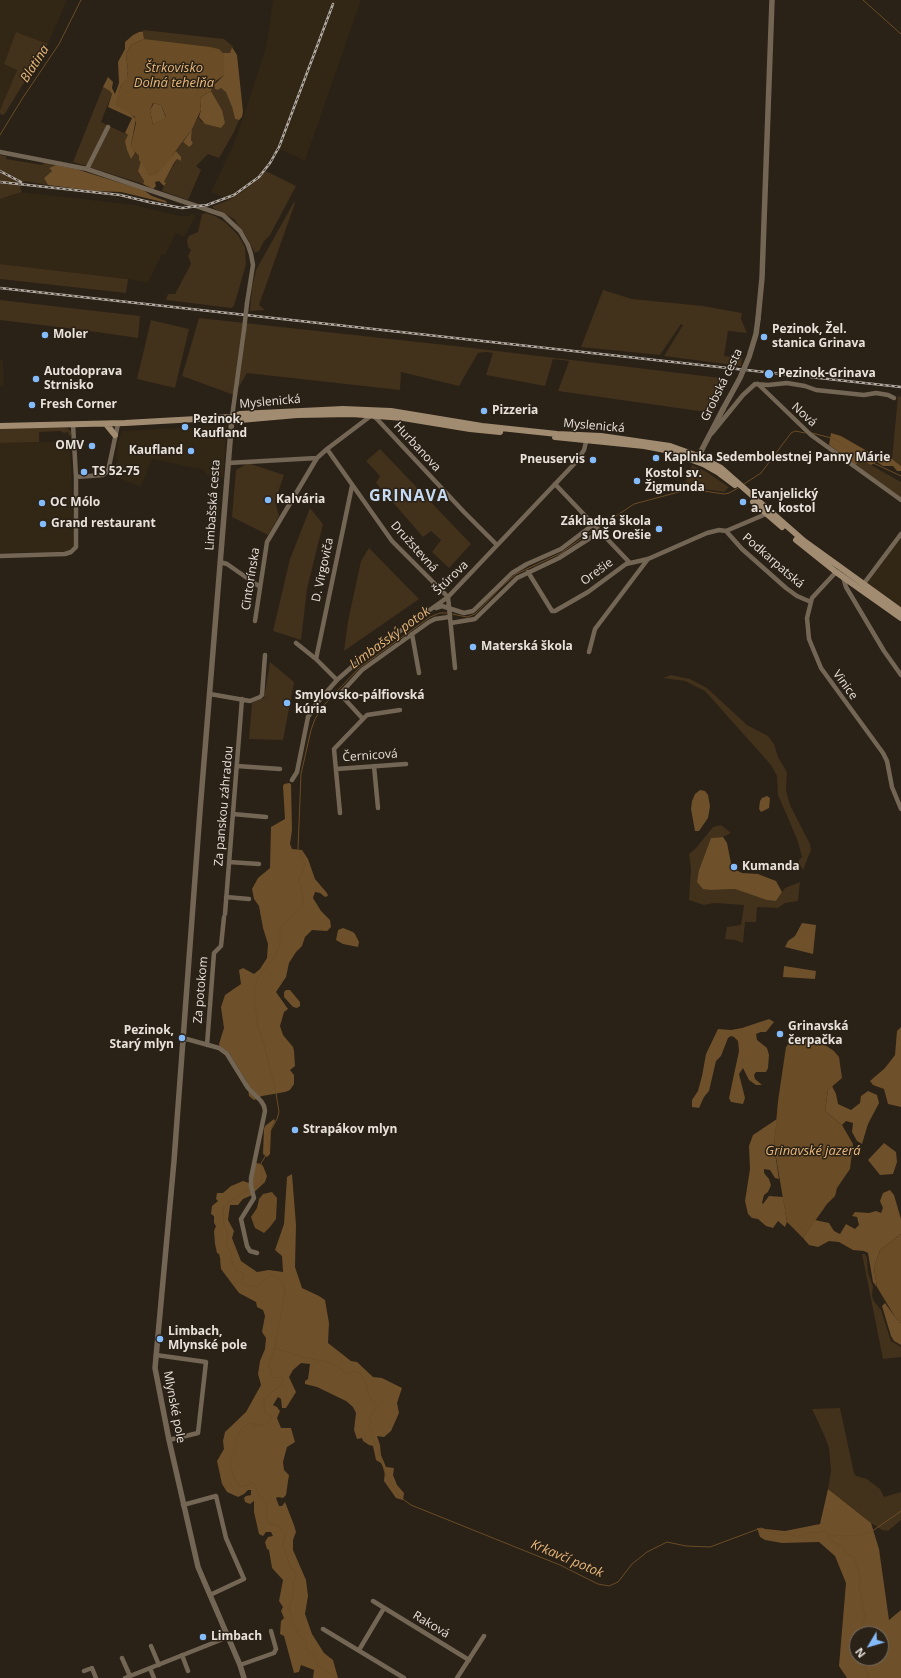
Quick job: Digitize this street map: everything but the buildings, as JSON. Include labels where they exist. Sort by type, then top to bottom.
[{"type":"main road","name":"Myslenická","points":[[0,426],[118,424],[232,417],[240,414],[325,409],[384,411],[508,429],[670,446],[697,458],[740,487],[794,533],[852,577],[862,587],[901,618]]},
{"type":"main road","name":"Myslenická","points":[[232,417],[240,420],[340,413],[403,418],[470,429],[587,438]]},
{"type":"main road","points":[[106,424],[116,433],[125,423]]},
{"type":"main road","name":"Myslenická","points":[[740,487],[766,514],[836,572],[901,612]]},
{"type":"main road","points":[[844,577],[852,577]]},
{"type":"street","name":"Grobská cesta","points":[[697,458],[749,357],[756,334],[761,293],[772,0]]},
{"type":"street","points":[[87,169],[108,127]]},
{"type":"street","points":[[0,152],[87,169],[208,209],[229,220],[245,238],[251,254],[253,265],[232,417]]},
{"type":"street","points":[[708,437],[720,424],[730,409],[753,385],[787,383],[805,386],[816,390],[864,395],[876,393],[888,395],[894,398]]},
{"type":"street","name":"Nová","points":[[758,384],[803,429],[901,500]]},
{"type":"street","name":"Cintorínska","points":[[255,621],[267,542],[317,458],[372,415]]},
{"type":"street","name":"Hurbanova","points":[[372,415],[497,545]]},
{"type":"street","name":"Limbašská cesta","points":[[183,1038],[232,417]]},
{"type":"street","points":[[0,556],[65,554],[74,550],[78,544],[73,424]]},
{"type":"street","points":[[76,477],[103,475],[108,472],[118,424]]},
{"type":"street","name":"Štúrova","points":[[292,780],[297,772],[308,717],[316,704],[337,680],[362,658],[448,597],[580,457],[587,438]]},
{"type":"street","name":"Družstevná","points":[[327,449],[392,541],[448,597]]},
{"type":"street","points":[[228,463],[317,458]]},
{"type":"street","points":[[555,484],[595,524],[630,563]]},
{"type":"street","name":"D. Virgoviča","points":[[316,659],[331,579],[352,486]]},
{"type":"street","name":"Orešie","points":[[528,572],[552,611],[554,611],[571,603],[622,566],[648,559],[707,533],[719,530],[726,531],[766,514]]},
{"type":"street","points":[[432,609],[442,606],[464,613],[473,611],[512,573],[527,564],[561,549],[595,524]]},
{"type":"street","points":[[451,623],[475,619],[508,586],[528,572],[559,558],[600,530]]},
{"type":"street","name":"Podkarpatská","points":[[726,531],[742,550],[786,588],[797,596],[811,602]]},
{"type":"street","points":[[862,587],[901,534]]},
{"type":"street","points":[[589,652],[595,629],[617,602],[648,559]]},
{"type":"street","points":[[220,562],[227,564],[260,587]]},
{"type":"street","name":"Vinice","points":[[836,572],[814,596],[811,602],[807,629],[809,639],[821,668],[887,760],[892,787],[901,809]]},
{"type":"street","points":[[844,577],[846,587],[884,651],[901,675]]},
{"type":"street","points":[[448,597],[455,668]]},
{"type":"street","points":[[363,719],[340,694],[362,670],[412,634],[435,619],[449,618]]},
{"type":"street","points":[[412,634],[419,673]]},
{"type":"street","points":[[296,643],[316,659],[337,680]]},
{"type":"street","points":[[210,694],[250,701],[260,697],[262,695],[265,655]]},
{"type":"street","name":"Za panskou záhradou","points":[[224,915],[242,699]]},
{"type":"street","points":[[340,813],[334,749],[367,715],[400,710]]},
{"type":"street","name":"Černicová","points":[[336,769],[406,764]]},
{"type":"street","points":[[237,766],[280,769]]},
{"type":"street","points":[[374,766],[378,808]]},
{"type":"street","points":[[233,814],[266,817]]},
{"type":"street","points":[[229,862],[259,864]]},
{"type":"street","points":[[226,897],[249,899]]},
{"type":"street","name":"Za potokom","points":[[207,1045],[214,953],[221,946],[224,915]]},
{"type":"street","points":[[183,1038],[219,1048],[227,1054],[248,1088],[264,1106],[265,1112],[253,1167],[252,1188],[254,1198],[241,1219],[247,1246],[250,1252],[257,1253]]},
{"type":"street","name":"Mlynské pole","points":[[183,1038],[174,1161],[155,1368],[183,1505],[198,1567],[233,1647],[244,1678]]},
{"type":"street","points":[[156,1355],[206,1362],[198,1433],[169,1440]]},
{"type":"street","points":[[183,1505],[216,1496],[226,1538],[244,1579],[210,1595]]},
{"type":"street","name":"Raková","points":[[373,1601],[469,1660]]},
{"type":"street","points":[[359,1650],[384,1608]]},
{"type":"street","points":[[323,1629],[404,1678]]},
{"type":"street","points":[[240,1665],[274,1653],[276,1649],[271,1631]]},
{"type":"street","points":[[457,1678],[484,1636]]},
{"type":"street","points":[[122,1658],[127,1677],[228,1637]]},
{"type":"street","points":[[151,1646],[158,1664]]},
{"type":"street","points":[[182,1655],[188,1671]]},
{"type":"street","points":[[84,1671],[92,1668],[96,1678]]},
{"type":"street","points":[[150,1668],[154,1678]]},
{"type":"shaded area","points":[[0,0],[67,0],[48,44],[16,33],[17,70],[0,110]]},
{"type":"shaded area","points":[[273,0],[361,0],[305,161],[282,150],[278,152],[262,176],[245,190],[229,200],[211,192],[233,146],[246,109],[266,47]]},
{"type":"shaded area","points":[[144,30],[224,39],[234,47],[232,47],[230,53],[223,53],[219,49],[144,39],[143,32],[139,32]]},
{"type":"shaded area","points":[[16,32],[48,44],[4,115],[0,114],[0,110],[17,70],[4,64]]},
{"type":"shaded area","points":[[139,32],[143,32],[144,39],[131,45],[126,54],[128,71],[127,79],[121,86],[117,101],[136,119],[131,145],[135,153],[131,159],[125,141],[128,135],[125,133],[132,118],[108,107],[112,94],[103,87],[108,77],[113,82],[112,88],[115,94],[119,83],[118,62],[125,49],[125,42]]},
{"type":"shaded area","points":[[232,47],[237,55],[243,112],[242,117],[239,120],[235,119],[226,92],[221,88],[218,90],[215,89],[214,85],[224,75],[223,53],[230,53]]},
{"type":"shaded area","points":[[214,85],[215,89],[218,90],[221,88],[226,91],[235,119],[239,120],[234,132],[219,158],[208,154],[196,166],[201,170],[188,200],[162,191],[164,182],[177,159],[180,161],[176,151],[183,142],[189,147],[192,146],[192,129],[194,123],[199,117],[201,121],[221,128],[222,110],[211,91]]},
{"type":"shaded area","points":[[103,87],[111,91],[112,94],[101,122],[128,135],[131,158],[135,153],[139,156],[141,161],[138,171],[144,181],[143,184],[73,162]]},
{"type":"shaded area","points":[[211,91],[222,110],[225,123],[221,128],[205,124],[199,117],[201,110],[200,100],[202,96]]},
{"type":"shaded area","points":[[154,103],[161,105],[166,118],[153,125],[150,110]]},
{"type":"shaded area","points":[[192,129],[191,140],[193,143],[189,147],[183,142]]},
{"type":"shaded area","points":[[176,151],[181,157],[181,161],[177,159],[174,163],[164,182],[166,183],[164,186],[159,181],[155,182],[156,186],[153,189],[143,184],[144,181],[138,171],[141,161],[150,175],[157,173]]},
{"type":"shaded area","points":[[0,155],[6,156],[6,159],[43,165],[44,161],[56,165],[49,168],[52,171],[44,178],[48,185],[24,181],[20,187],[22,192],[0,199]]},
{"type":"shaded area","points":[[56,165],[76,169],[143,190],[152,196],[166,201],[167,203],[121,192],[94,191],[48,185],[44,178],[52,171],[49,168]]},
{"type":"shaded area","points":[[266,171],[296,186],[270,235],[264,241],[259,251],[255,253],[246,236],[235,221],[236,220],[213,208],[213,206],[229,200],[245,190]]},
{"type":"shaded area","points":[[22,192],[134,205],[180,216],[189,216],[192,213],[196,216],[184,237],[176,233],[165,255],[162,254],[148,283],[128,279],[0,264],[0,199]]},
{"type":"shaded area","points":[[294,202],[295,203],[259,305],[265,310],[250,311],[252,287],[256,270]]},
{"type":"shaded area","points":[[206,213],[225,222],[238,235],[245,247],[246,264],[234,306],[231,308],[166,300],[168,294],[175,294],[191,264],[188,256],[191,250],[188,247],[187,240],[189,236],[198,232],[202,214]]},
{"type":"shaded area","points":[[0,264],[128,279],[126,293],[0,279]]},
{"type":"shaded area","points":[[603,290],[632,299],[703,306],[742,313],[741,319],[747,333],[728,331],[724,356],[742,358],[741,366],[664,356],[683,325],[681,324],[660,355],[581,347]]},
{"type":"shaded area","points":[[0,300],[140,316],[138,338],[0,320]]},
{"type":"shaded area","points":[[199,318],[464,347],[729,379],[713,413],[558,391],[569,361],[553,359],[545,386],[486,375],[493,353],[486,352],[478,353],[459,386],[401,372],[400,390],[247,373],[234,395],[182,376]]},
{"type":"shaded area","points":[[151,320],[189,329],[175,388],[137,379]]},
{"type":"shaded area","points":[[0,360],[3,360],[4,386],[0,386]]},
{"type":"shaded area","points":[[898,396],[901,397],[901,466],[892,459]]},
{"type":"shaded area","points":[[227,425],[223,478],[206,475],[204,470],[152,459],[141,487],[115,477],[116,462],[118,462],[118,459],[116,459],[118,443],[122,431]]},
{"type":"shaded area","points":[[0,428],[67,428],[72,432],[69,436],[68,432],[39,432],[39,442],[0,443]]},
{"type":"shaded area","points":[[831,433],[841,436],[874,455],[892,459],[901,466],[901,471],[897,471],[893,466],[883,466],[877,462],[871,465],[860,459],[856,465],[829,445]]},
{"type":"shaded area","points":[[70,441],[73,548],[67,552],[0,553],[0,443]]},
{"type":"shaded area","points":[[380,449],[471,544],[449,568],[432,552],[441,540],[431,531],[423,537],[376,483],[380,476],[366,461]]},
{"type":"shaded area","points":[[860,459],[901,482],[901,498],[856,465]]},
{"type":"shaded area","points":[[248,463],[284,475],[275,501],[279,516],[268,535],[232,517],[236,470]]},
{"type":"shaded area","points":[[692,465],[705,471],[729,487],[724,492],[684,486]]},
{"type":"shaded area","points":[[310,508],[323,524],[307,589],[301,640],[273,631],[290,559]]},
{"type":"shaded area","points":[[901,532],[901,608],[862,582]]},
{"type":"shaded area","points":[[369,548],[419,599],[344,651],[348,621],[361,561]]},
{"type":"shaded area","points":[[270,662],[294,682],[283,740],[249,739],[252,703],[264,698]]},
{"type":"shaded area","points":[[671,675],[690,679],[707,688],[747,725],[768,736],[774,744],[778,757],[787,772],[786,791],[790,805],[810,844],[811,850],[803,870],[799,863],[799,860],[802,857],[797,839],[778,795],[777,776],[771,765],[705,691],[685,681],[663,678]]},
{"type":"shaded area","points":[[284,784],[291,784],[292,830],[290,844],[292,849],[302,850],[308,859],[315,879],[327,893],[328,896],[325,897],[320,893],[315,892],[313,898],[321,911],[330,920],[331,927],[327,931],[312,930],[305,937],[302,946],[289,963],[286,977],[276,992],[288,1009],[284,1012],[280,1026],[283,1035],[293,1047],[294,1051],[295,1066],[290,1070],[294,1075],[294,1084],[290,1090],[285,1092],[262,1096],[254,1100],[249,1096],[247,1082],[229,1053],[220,1047],[219,1044],[224,1028],[221,1007],[225,995],[241,984],[239,970],[243,968],[254,974],[260,969],[267,958],[268,944],[259,906],[254,899],[252,889],[258,878],[270,868],[271,827],[285,819],[283,786]]},
{"type":"shaded area","points":[[700,790],[705,791],[708,795],[710,806],[708,818],[699,831],[695,831],[691,809],[695,794]]},
{"type":"shaded area","points":[[767,796],[770,798],[769,808],[761,812],[759,809],[760,801],[762,798]]},
{"type":"shaded area","points":[[721,825],[731,833],[723,837],[711,838],[699,870],[711,890],[735,889],[776,901],[785,888],[800,882],[798,901],[785,903],[778,908],[757,907],[756,922],[745,922],[743,943],[725,939],[727,927],[741,925],[744,905],[714,903],[704,905],[689,900],[691,869],[689,854],[696,848],[713,827]]},
{"type":"shaded area","points":[[723,837],[727,843],[732,868],[742,873],[758,874],[776,881],[782,892],[776,901],[767,900],[735,889],[703,889],[697,882],[699,870],[711,838]]},
{"type":"shaded area","points":[[802,923],[816,925],[813,954],[785,947],[788,941],[795,936]]},
{"type":"shaded area","points":[[343,928],[355,934],[359,942],[358,947],[343,944],[336,940],[338,930]]},
{"type":"shaded area","points":[[784,966],[816,971],[815,979],[783,977]]},
{"type":"shaded area","points":[[286,990],[290,990],[300,1002],[300,1006],[297,1008],[293,1007],[284,997],[284,992]]},
{"type":"shaded area","points":[[769,1019],[774,1022],[766,1032],[756,1034],[757,1040],[767,1048],[769,1055],[768,1068],[766,1072],[756,1072],[754,1075],[755,1079],[762,1085],[756,1085],[749,1080],[743,1068],[739,1074],[745,1098],[743,1104],[731,1102],[729,1098],[739,1051],[738,1041],[731,1036],[728,1038],[721,1056],[716,1061],[709,1091],[704,1097],[699,1108],[692,1107],[692,1100],[698,1091],[706,1054],[718,1029],[731,1030],[742,1028]]},
{"type":"shaded area","points":[[901,1027],[901,1107],[888,1104],[884,1089],[873,1085],[870,1081],[885,1068],[895,1055],[897,1031]]},
{"type":"shaded area","points":[[832,1086],[836,1094],[838,1104],[851,1110],[860,1103],[861,1096],[868,1091],[877,1095],[879,1103],[868,1124],[862,1144],[857,1141],[852,1132],[853,1123],[846,1121],[842,1125],[825,1111],[828,1090]]},
{"type":"shaded area","points":[[274,1119],[275,1121],[271,1129],[270,1154],[267,1157],[263,1154],[264,1129],[265,1126]]},
{"type":"shaded area","points":[[777,1119],[774,1146],[779,1179],[775,1178],[770,1170],[764,1169],[764,1173],[769,1179],[771,1185],[768,1192],[764,1195],[762,1203],[763,1204],[769,1196],[783,1197],[787,1222],[785,1227],[778,1221],[773,1228],[766,1226],[758,1219],[752,1218],[748,1214],[745,1201],[750,1169],[749,1146],[753,1135]]},
{"type":"shaded area","points":[[884,1143],[896,1152],[897,1162],[893,1174],[880,1175],[868,1160]]},
{"type":"shaded area","points":[[256,1163],[263,1166],[267,1176],[265,1182],[250,1196],[243,1199],[238,1205],[230,1205],[228,1220],[234,1231],[232,1238],[241,1261],[257,1272],[269,1270],[283,1272],[282,1256],[275,1250],[284,1224],[287,1177],[292,1174],[296,1225],[295,1267],[302,1288],[325,1300],[329,1323],[328,1343],[351,1361],[357,1362],[373,1377],[382,1378],[402,1388],[397,1403],[399,1413],[391,1431],[384,1437],[377,1436],[381,1455],[386,1467],[394,1468],[393,1475],[397,1485],[404,1493],[403,1500],[396,1498],[384,1481],[385,1471],[381,1463],[376,1460],[373,1446],[363,1441],[362,1438],[357,1439],[354,1430],[356,1413],[353,1407],[346,1401],[317,1387],[305,1384],[305,1381],[308,1379],[310,1364],[301,1363],[293,1370],[289,1377],[296,1392],[286,1408],[282,1408],[281,1399],[278,1397],[273,1405],[280,1411],[277,1418],[281,1428],[291,1428],[295,1442],[287,1447],[283,1462],[284,1470],[289,1475],[286,1495],[283,1498],[276,1498],[279,1506],[282,1506],[285,1502],[296,1532],[293,1540],[293,1550],[306,1580],[308,1596],[305,1614],[312,1634],[324,1653],[333,1660],[338,1678],[313,1678],[314,1670],[301,1665],[299,1672],[294,1673],[284,1636],[280,1634],[281,1621],[284,1618],[281,1611],[283,1607],[279,1601],[283,1580],[272,1568],[269,1550],[267,1549],[265,1542],[268,1537],[273,1536],[271,1532],[266,1532],[263,1536],[259,1534],[254,1512],[254,1501],[250,1504],[245,1502],[244,1498],[251,1495],[251,1490],[248,1490],[238,1497],[227,1492],[222,1484],[217,1461],[224,1449],[223,1441],[225,1432],[246,1412],[261,1385],[258,1374],[260,1361],[265,1349],[266,1338],[262,1332],[265,1316],[263,1310],[257,1307],[256,1302],[239,1293],[221,1269],[220,1258],[215,1244],[214,1231],[216,1226],[214,1223],[214,1216],[211,1214],[212,1206],[218,1201],[216,1199],[217,1193],[223,1193],[231,1186],[243,1181],[249,1183],[251,1182]]},
{"type":"shaded area","points":[[890,1190],[894,1195],[901,1219],[901,1234],[880,1250],[874,1268],[877,1287],[873,1282],[868,1253],[853,1250],[839,1242],[829,1241],[818,1247],[809,1245],[803,1238],[815,1220],[829,1223],[834,1231],[840,1234],[846,1224],[855,1229],[859,1225],[857,1217],[852,1216],[855,1212],[869,1213],[876,1211],[881,1213],[883,1208],[880,1201],[883,1193]]},
{"type":"shaded area","points":[[862,1254],[865,1254],[867,1258],[868,1273],[873,1286],[872,1296],[881,1310],[891,1341],[901,1347],[901,1357],[883,1359]]},
{"type":"shaded area","points":[[885,1303],[901,1323],[901,1345],[894,1341],[891,1336],[882,1306]]},
{"type":"shaded area","points":[[840,1408],[854,1473],[856,1476],[867,1479],[880,1489],[884,1497],[901,1492],[901,1520],[888,1531],[882,1530],[871,1523],[828,1489],[831,1471],[829,1448],[812,1409]]},
{"type":"shaded area","points":[[828,1489],[871,1523],[879,1549],[889,1620],[901,1610],[901,1678],[847,1678],[839,1666],[846,1583],[835,1556],[819,1542],[782,1543],[765,1540],[760,1537],[757,1528],[785,1531],[820,1524]]},
{"type":"water","name":"Štrkovisko Dolná tehelňa","points":[[144,39],[210,47],[219,49],[224,56],[224,75],[216,81],[211,91],[202,96],[200,100],[201,110],[192,129],[166,164],[152,176],[148,173],[139,160],[139,156],[133,150],[131,145],[136,123],[135,117],[115,105],[121,86],[127,78],[128,71],[126,54],[131,45]],"holes":[[[153,103],[161,105],[166,117],[153,125],[150,110]]]},
{"type":"water","name":"Grinavské jazerá","points":[[801,1036],[825,1045],[834,1051],[839,1057],[842,1078],[828,1090],[825,1111],[842,1125],[853,1144],[850,1169],[837,1188],[835,1196],[827,1204],[803,1238],[787,1222],[774,1146],[778,1101],[786,1047],[794,1037]]},
{"type":"water","points":[[272,1192],[277,1198],[276,1219],[264,1233],[255,1228],[251,1217],[257,1208],[259,1199],[263,1194]]},
{"type":"water","points":[[901,1234],[901,1323],[895,1317],[877,1287],[874,1268],[880,1250]]},
{"type":"waterway","name":"Blatina","points":[[0,135],[59,44],[81,0]]},
{"type":"waterway","points":[[863,0],[901,34]]},
{"type":"waterway","name":"Limbašský potok","points":[[744,484],[761,473],[791,433],[795,431],[805,433]]},
{"type":"waterway","name":"Limbašský potok","points":[[812,433],[835,439],[869,461],[901,476]]},
{"type":"waterway","name":"Limbašský potok","points":[[598,528],[634,504],[690,489],[724,494],[740,487]]},
{"type":"waterway","name":"Limbašský potok","points":[[452,614],[467,617],[475,614],[516,574],[561,553],[595,529]]},
{"type":"waterway","name":"Limbašský potok","points":[[253,1188],[256,1187],[261,1181],[262,1174],[260,1165],[269,1150],[267,1137],[277,1119],[279,1112],[275,1087],[257,1024],[258,1016],[255,1007],[255,987],[258,977],[275,957],[280,942],[280,928],[302,905],[303,896],[299,880],[305,864],[298,849],[301,774],[311,730],[315,719],[323,706],[359,668],[430,617],[440,613],[448,613]]},
{"type":"waterway","name":"Limbašský potok","points":[[250,1189],[227,1203],[223,1209],[224,1226],[228,1235],[226,1243],[232,1256],[235,1269],[237,1272],[244,1274],[243,1279],[241,1280],[242,1284],[256,1287],[270,1275],[276,1276],[284,1286],[285,1291],[275,1348],[269,1365],[271,1376],[274,1378],[282,1377],[284,1380],[282,1384],[267,1396],[264,1401],[265,1413],[271,1417],[269,1422],[261,1426],[249,1423],[241,1429],[236,1439],[236,1452],[231,1459],[231,1467],[235,1481],[239,1485],[242,1487],[252,1483],[256,1486],[259,1496],[267,1503],[267,1521],[270,1524],[278,1525],[285,1535],[283,1544],[290,1567],[297,1575],[293,1583],[293,1598],[289,1608],[292,1623],[300,1637],[306,1641],[306,1647],[309,1653],[313,1653],[316,1657],[317,1665],[337,1678]]},
{"type":"waterway","name":"Krkavčí potok","points":[[275,1348],[302,1357],[332,1363],[347,1374],[354,1371],[360,1373],[366,1384],[369,1396],[377,1407],[369,1417],[371,1422],[369,1426],[372,1432],[372,1437],[379,1451],[385,1473],[400,1497],[411,1505],[560,1565],[598,1584],[609,1586],[618,1582],[632,1564],[647,1552],[667,1542],[686,1546],[710,1547],[761,1528],[780,1535],[789,1534],[797,1537],[800,1535],[804,1537],[807,1533],[811,1532],[815,1533],[825,1531],[830,1539],[845,1549],[845,1553],[854,1557],[860,1574],[859,1588],[865,1616],[861,1626]]},
{"type":"waterway","points":[[828,1535],[861,1535],[871,1532],[901,1511]]},
{"type":"waterway","name":"Krkavčí potok","points":[[865,1666],[869,1678]]},
{"type":"railway","points":[[149,202],[182,208],[207,205],[234,195],[259,177],[270,163],[279,147],[333,4]]},
{"type":"railway","points":[[0,171],[21,182]]},
{"type":"railway","points":[[0,182],[120,195],[153,203]]},
{"type":"railway","points":[[0,288],[901,387]]},
{"type":"place","name":"Moler","points":[[45,335]]},
{"type":"place","name":"Pezinok, Žel. stanica Grinava","points":[[764,337]]},
{"type":"place","name":"Pezinok-Grinava","points":[[769,374]]},
{"type":"place","name":"Autodoprava Strnisko","points":[[36,379]]},
{"type":"place","name":"Fresh Corner","points":[[32,405]]},
{"type":"place","name":"Pizzeria","points":[[484,411]]},
{"type":"place","name":"Pezinok, Kaufland","points":[[185,427]]},
{"type":"place","name":"OMV","points":[[92,446]]},
{"type":"place","name":"Kaufland","points":[[191,451]]},
{"type":"place","name":"Kaplnka Sedembolestnej Panny Márie","points":[[656,458]]},
{"type":"place","name":"Pneuservis","points":[[593,460]]},
{"type":"place","name":"TS 52-75","points":[[84,472]]},
{"type":"place","name":"Kostol sv. Žigmunda","points":[[637,481]]},
{"type":"place","name":"Kalvária","points":[[268,500]]},
{"type":"place","name":"Evanjelický a. v. kostol","points":[[743,502]]},
{"type":"place","name":"OC Mólo","points":[[42,503]]},
{"type":"place","name":"Grand restaurant","points":[[43,524]]},
{"type":"place","name":"Základná škola s MŠ Orešie","points":[[659,529]]},
{"type":"place","name":"Materská škola","points":[[473,647]]},
{"type":"place","name":"Smylovsko-pálfiovská kúria","points":[[287,703]]},
{"type":"place","name":"Kumanda","points":[[734,867]]},
{"type":"place","name":"Grinavská čerpačka","points":[[780,1034]]},
{"type":"place","name":"Pezinok, Starý mlyn","points":[[182,1038]]},
{"type":"place","name":"Strapákov mlyn","points":[[295,1130]]},
{"type":"place","name":"Limbach, Mlynské pole","points":[[160,1339]]},
{"type":"place","name":"Limbach","points":[[203,1637]]},
{"type":"district","name":"GRINAVA","points":[[409,496]]}]
